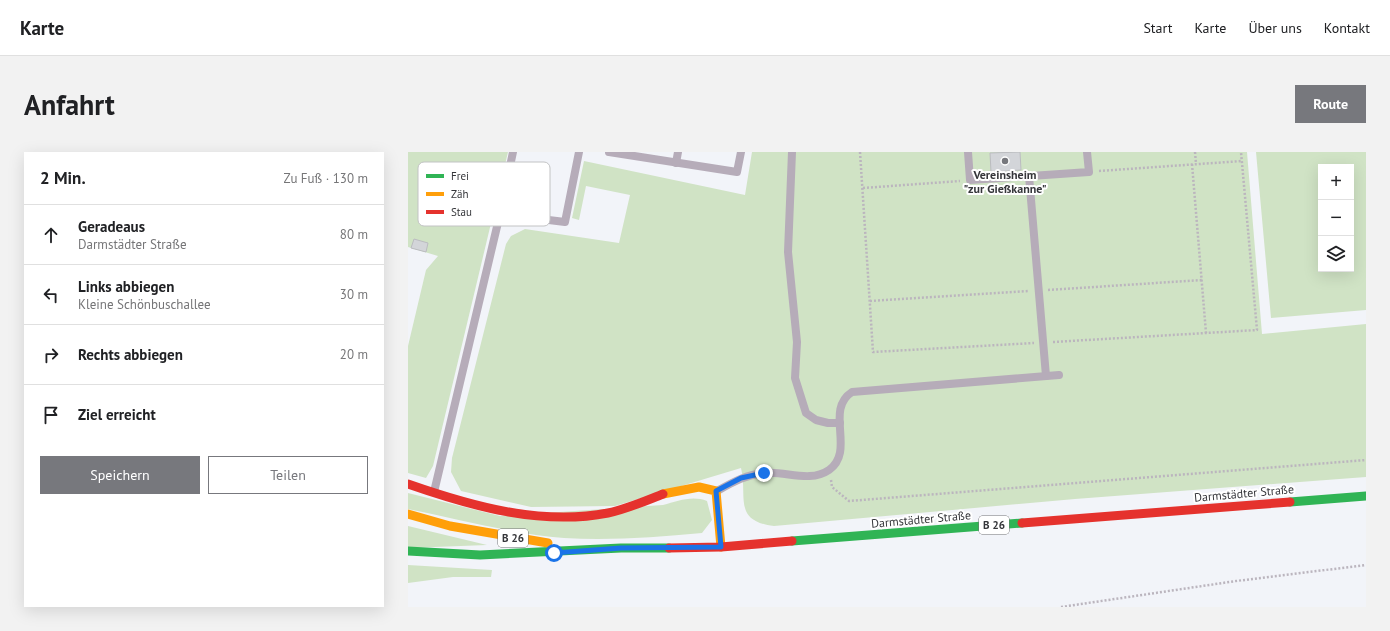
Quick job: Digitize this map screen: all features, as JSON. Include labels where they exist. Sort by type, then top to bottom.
[{"type":"main road","points":[[408,484],[434,493],[510,512],[546,516],[586,517],[624,509],[678,491],[700,487],[716,491],[721,547]]},
{"type":"main road","name":"Darmstädter Straße","points":[[408,552],[480,555],[621,548],[721,547],[1366,496]]},
{"type":"main road","name":"Darmstädter Straße","points":[[408,514],[450,526],[526,540],[621,548]]},
{"type":"lane","points":[[511,162],[513,152]]},
{"type":"lane","points":[[550,220],[565,222],[579,152]]},
{"type":"lane","points":[[612,152],[737,172],[741,152]]},
{"type":"lane","points":[[676,163],[678,152]]},
{"type":"lane","points":[[792,152],[788,252],[796,342],[795,378],[806,413],[816,420],[828,423],[840,423]]},
{"type":"lane","points":[[968,152],[970,180],[1089,172],[1087,152]]},
{"type":"lane","points":[[1029,176],[1046,376]]},
{"type":"lane","points":[[434,493],[497,226]]},
{"type":"lane","points":[[716,491],[741,478],[764,473],[788,473],[806,477],[817,475],[829,470],[836,461],[840,451],[842,439],[840,423],[841,404],[846,396],[852,392],[1059,375]]},
{"type":"path","points":[[860,152],[873,352],[1257,330],[1241,152]]},
{"type":"path","points":[[1196,152],[1196,164]]},
{"type":"path","points":[[1089,172],[1242,161]]},
{"type":"path","points":[[1192,164],[1206,333]]},
{"type":"path","points":[[863,188],[970,180]]},
{"type":"path","points":[[829,470],[832,488],[849,501],[1366,460]]},
{"type":"path","points":[[1061,607],[1236,581],[1366,565]]},
{"type":"green space","points":[[408,152],[508,152],[506,162],[418,162],[418,226],[490,226],[433,466],[426,478],[408,473],[408,346],[426,270],[438,256],[408,247]]},
{"type":"green space","points":[[752,152],[1247,152],[1262,334],[1366,324],[1366,477],[1075,499],[774,526],[752,519],[747,513],[744,506],[743,478],[741,468],[615,506],[531,507],[461,491],[451,472],[452,458],[506,244],[511,236],[525,229],[619,243],[630,195],[586,186],[579,220],[572,218],[584,161],[745,195]]},
{"type":"green space","points":[[1256,152],[1366,152],[1366,310],[1271,318]]},
{"type":"green space","points":[[408,493],[500,516],[663,505],[685,499],[701,499],[707,501],[712,520],[702,533],[616,539],[564,538],[505,530],[408,509]]},
{"type":"green space","points":[[408,526],[487,545],[408,548]]},
{"type":"green space","points":[[408,565],[492,570],[491,577],[453,577],[408,583]]},
{"type":"building","name":"Vereinsheim \"zur Gießkanne\"","points":[[1020,152],[1021,170],[991,172],[990,153]]},
{"type":"building","points":[[414,239],[428,243],[426,252],[411,248]]},
{"type":"traffic: fast","points":[[1290,502],[1366,496]]},
{"type":"traffic: fast","points":[[792,541],[1022,523]]},
{"type":"traffic: fast","points":[[408,551],[480,555],[621,548],[669,548]]},
{"type":"traffic: slow","points":[[663,494],[699,487],[716,491],[721,547]]},
{"type":"traffic: slow","points":[[408,514],[450,526],[548,543]]},
{"type":"traffic: jam","points":[[408,484],[456,500],[506,512],[557,517],[608,513],[663,494]]},
{"type":"traffic: jam","points":[[1022,523],[1290,502]]},
{"type":"traffic: jam","points":[[669,548],[721,547],[792,541]]},
{"type":"place","name":"Vereinsheim \"zur Gießkanne\"","points":[[1005,161]]},
{"type":"route","points":[[554,553],[621,548],[721,547],[716,505],[716,491],[741,478],[764,473]]}]
